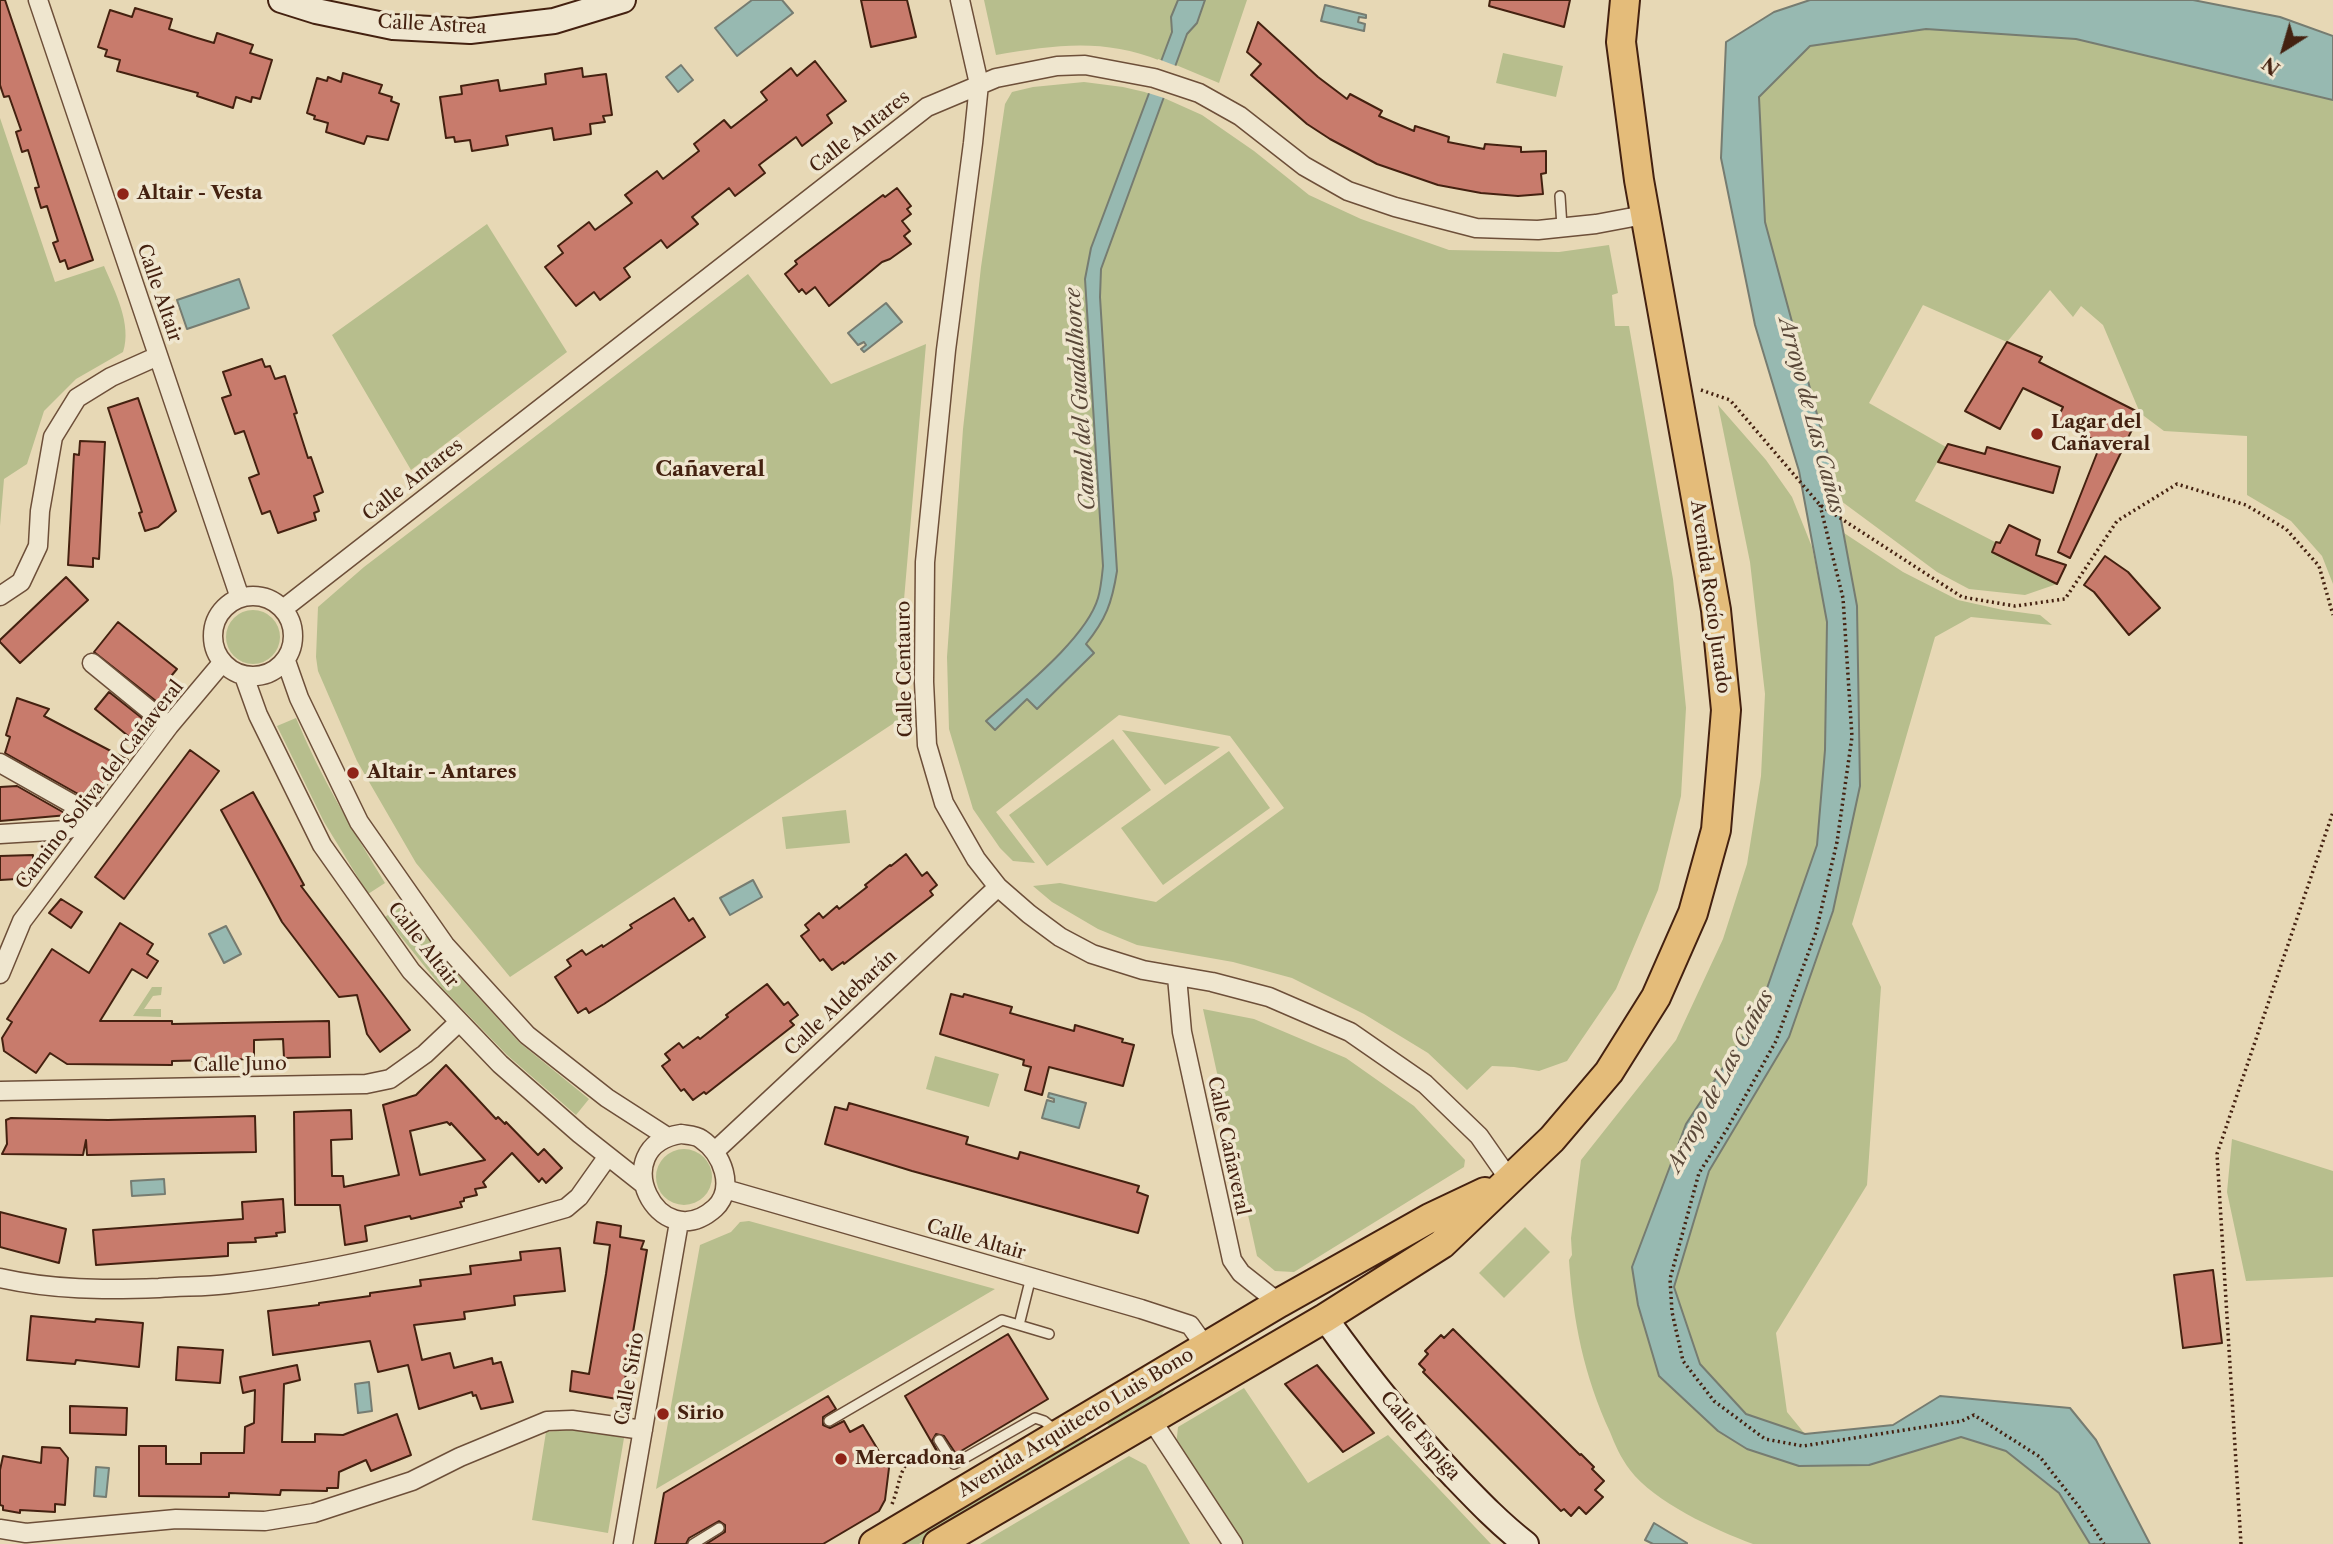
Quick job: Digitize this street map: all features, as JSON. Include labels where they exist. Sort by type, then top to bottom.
[{"type":"main road","name":"Avenida Rocío Jurado","points":[[1325,1318],[1442,1244],[1552,1139],[1609,1072],[1656,997],[1693,913],[1716,830],[1726,709],[1716,610],[1644,215],[1621,42],[1625,0]]},
{"type":"main road","name":"Avenida Rocío Jurado","points":[[1279,1303],[1430,1218],[1509,1178]]},
{"type":"main road","name":"Avenida Rocío Jurado","points":[[1325,1318],[1340,1292],[1444,1225],[1463,1203]]},
{"type":"main road","name":"Avenida Arquitecto Luis Bono","points":[[874,1544],[1279,1303]]},
{"type":"main road","name":"Avenida Arquitecto Luis Bono","points":[[938,1544],[1325,1318]]},
{"type":"street","name":"Calle Altair","points":[[38,0],[240,598]]},
{"type":"street","name":"Calle Astrea","points":[[282,0],[316,11],[393,27],[470,31],[554,21],[624,0]]},
{"type":"street","name":"Calle Centauro","points":[[960,0],[979,84],[946,350],[925,562],[924,682],[927,745],[944,803],[976,859],[998,887],[1060,937],[1092,954],[1143,970],[1212,982],[1269,997],[1350,1032],[1425,1084],[1479,1136],[1509,1178]]},
{"type":"street","name":"Calle Antares","points":[[283,609],[927,107],[996,78],[1057,66],[1085,65],[1145,76],[1179,86],[1199,93],[1240,116],[1304,166],[1348,191],[1395,208],[1476,228],[1538,230],[1644,215]]},
{"type":"street","points":[[0,596],[22,582],[38,546],[40,511],[53,437],[77,398],[111,377],[158,356]]},
{"type":"street","points":[[240,598],[263,598],[283,609],[292,625],[293,644],[286,661],[268,675],[244,676],[222,663],[215,648],[213,632],[218,617],[228,606],[240,598]]},
{"type":"street","name":"Calle Altair","points":[[286,661],[299,698],[359,822],[445,945],[527,1034],[607,1098],[666,1136]]},
{"type":"street","points":[[92,663],[169,726]]},
{"type":"street","name":"Camino Soliva del Cañaveral","points":[[0,974],[22,921],[169,726],[222,663]]},
{"type":"street","name":"Calle Altair","points":[[244,676],[258,715],[322,845],[411,971],[500,1064],[642,1183]]},
{"type":"street","points":[[0,763],[99,818]]},
{"type":"street","points":[[0,834],[66,830],[99,818]]},
{"type":"street","name":"Calle Aldebarán","points":[[715,1151],[998,887]]},
{"type":"street","name":"Calle Cañaveral","points":[[1177,977],[1182,1032],[1232,1260],[1241,1273],[1279,1303]]},
{"type":"street","name":"Calle Juno","points":[[0,1091],[366,1084],[390,1079],[425,1054],[459,1022]]},
{"type":"street","points":[[681,1134],[699,1137],[715,1151],[726,1173],[718,1205],[701,1218],[679,1222],[659,1211],[646,1195],[642,1183],[642,1167],[651,1150],[666,1136],[681,1134]]},
{"type":"street","points":[[0,1278],[46,1287],[99,1290],[226,1284],[306,1273],[393,1256],[566,1208],[579,1197],[608,1156]]},
{"type":"street","name":"Calle Altair","points":[[724,1189],[1190,1325],[1205,1346]]},
{"type":"street","name":"Calle Sirio","points":[[623,1544],[679,1222]]},
{"type":"street","name":"Calle Espiga","points":[[1325,1318],[1355,1360],[1423,1443],[1491,1515],[1526,1544]]},
{"type":"street","points":[[1151,1419],[1233,1544]]},
{"type":"street","points":[[0,1529],[26,1533],[176,1519],[265,1521],[314,1513],[412,1481],[460,1457],[547,1421],[572,1420],[643,1430]]},
{"type":"lane","points":[[1560,196],[1562,227]]},
{"type":"lane","points":[[1019,1325],[1031,1278]]},
{"type":"lane","points":[[830,1422],[1002,1320],[1049,1334]]},
{"type":"lane","points":[[939,1440],[954,1464],[1035,1418],[1044,1421],[1059,1433]]},
{"type":"lane","points":[[692,1544],[719,1528]]},
{"type":"path","points":[[1676,381],[1730,400],[1820,505],[1962,597],[2015,606],[2065,599],[2117,521],[2177,484],[2246,505],[2286,529],[2319,566],[2333,615]]},
{"type":"path","points":[[1820,505],[1843,598],[1852,737],[1837,842],[1816,932],[1776,1041],[1699,1173],[1670,1279],[1672,1312],[1683,1361],[1714,1401],[1766,1439],[1803,1446],[1962,1421],[1974,1415],[2040,1457],[2104,1544]]},
{"type":"path","points":[[2241,1544],[2217,1154],[2333,812]]},
{"type":"path","points":[[892,1504],[898,1490],[901,1470],[916,1453]]},
{"type":"green space","points":[[984,0],[1178,0],[1171,17],[1172,32],[1161,61],[1099,46],[1059,46],[996,55]]},
{"type":"green space","points":[[1205,0],[1247,0],[1219,83],[1176,65],[1187,34],[1197,23]]},
{"type":"green space","points":[[1926,29],[2076,39],[2333,100],[2333,584],[2322,556],[2291,521],[2247,495],[2247,436],[2164,431],[2140,413],[2103,325],[2081,306],[2073,317],[2050,290],[2007,342],[1923,305],[1869,403],[1946,447],[1915,501],[1999,544],[2057,584],[2025,595],[1969,589],[1937,572],[1837,498],[1831,466],[1765,222],[1759,97],[1810,46]]},
{"type":"green space","points":[[1503,53],[1563,66],[1556,97],[1496,83]]},
{"type":"green space","points":[[1084,82],[1149,93],[1091,248],[1085,279],[1103,566],[1098,599],[1091,615],[1065,648],[987,721],[995,730],[1027,699],[1037,709],[1094,653],[1086,644],[1099,627],[1113,592],[1117,571],[1100,297],[1101,269],[1164,98],[1202,115],[1254,151],[1309,195],[1361,219],[1449,250],[1559,252],[1609,245],[1618,293],[1612,295],[1615,326],[1629,326],[1673,579],[1686,708],[1681,796],[1658,890],[1616,989],[1567,1061],[1539,1071],[1492,1066],[1467,1090],[1428,1053],[1364,1014],[1292,978],[1233,962],[1137,945],[1098,929],[1052,902],[1033,886],[1060,883],[1156,902],[1284,808],[1230,736],[1119,715],[996,812],[1035,863],[1013,861],[1000,848],[973,809],[949,729],[947,657],[963,429],[981,267],[1005,104],[1012,92]]},
{"type":"green space","points":[[0,118],[55,282],[104,266],[121,308],[125,341],[123,352],[76,379],[44,411],[27,464],[4,479],[0,526]]},
{"type":"green space","points":[[487,224],[567,352],[411,470],[332,335]]},
{"type":"green space","points":[[748,274],[831,384],[926,344],[897,681],[900,719],[510,977],[416,863],[357,761],[318,671],[318,607],[364,567]]},
{"type":"green space","points":[[1718,405],[1766,460],[1792,497],[1812,547],[1827,622],[1825,750],[1817,845],[1758,1014],[1686,1124],[1638,1305],[1659,1376],[1718,1431],[1869,1465],[1961,1437],[2006,1451],[2059,1494],[2090,1544],[1753,1544],[1686,1514],[1641,1482],[1618,1451],[1593,1390],[1573,1305],[1569,1260],[1572,1255],[1571,1238],[1581,1160],[1676,1040],[1723,939],[1747,864],[1761,776],[1765,694],[1750,562]]},
{"type":"green space","points":[[1844,533],[1903,572],[1958,600],[2040,615],[2052,625],[1971,617],[1935,637],[1852,924],[1881,987],[1867,1185],[1776,1333],[1787,1412],[1805,1434],[1746,1414],[1700,1364],[1674,1287],[1709,1171],[1789,1037],[1833,911],[1860,786],[1857,606]]},
{"type":"green space","points":[[253,610],[272,618],[280,637],[272,656],[253,664],[234,656],[226,637],[234,618]]},
{"type":"green space","points":[[296,718],[326,781],[385,883],[368,894],[324,822],[277,726]]},
{"type":"green space","points":[[1122,730],[1220,747],[1165,785]]},
{"type":"green space","points":[[1113,739],[1151,790],[1047,866],[1009,815]]},
{"type":"green space","points":[[1229,751],[1270,808],[1163,885],[1121,828]]},
{"type":"green space","points":[[846,810],[850,843],[786,849],[782,817]]},
{"type":"green space","points":[[401,906],[458,975],[520,1043],[589,1099],[576,1115],[507,1055],[442,988],[385,917]]},
{"type":"green space","points":[[152,987],[162,987],[161,995],[153,996],[144,1009],[161,1009],[161,1017],[133,1016]]},
{"type":"green space","points":[[1203,1009],[1254,1019],[1346,1058],[1414,1106],[1465,1160],[1464,1167],[1294,1272],[1275,1271],[1257,1256]]},
{"type":"green space","points":[[935,1056],[999,1074],[989,1107],[926,1089]]},
{"type":"green space","points":[[2232,1139],[2333,1171],[2333,1277],[2246,1281],[2227,1192]]},
{"type":"green space","points":[[684,1149],[695,1151],[704,1157],[710,1166],[710,1188],[704,1197],[695,1203],[684,1205],[673,1203],[664,1197],[658,1188],[656,1177],[658,1166],[664,1157],[673,1151]]},
{"type":"green space","points":[[749,1221],[995,1289],[656,1489],[700,1245],[731,1232],[740,1222]]},
{"type":"green space","points":[[1525,1227],[1550,1252],[1504,1298],[1479,1273]]},
{"type":"green space","points":[[1169,1383],[1156,1404],[1112,1430],[1105,1421]]},
{"type":"green space","points":[[1244,1388],[1308,1483],[1388,1435],[1491,1544],[1220,1544],[1175,1456],[1178,1427]]},
{"type":"green space","points":[[576,1429],[624,1438],[608,1533],[532,1520],[546,1432]]},
{"type":"green space","points":[[1083,1433],[1089,1443],[919,1544],[895,1544]]},
{"type":"green space","points":[[1129,1456],[1146,1465],[1190,1544],[980,1544]]},
{"type":"water","points":[[752,0],[782,0],[793,13],[737,56],[715,28]]},
{"type":"water","points":[[1178,0],[1205,0],[1197,23],[1187,34],[1101,269],[1100,297],[1117,571],[1113,592],[1099,627],[1086,644],[1094,653],[1037,709],[1027,699],[995,730],[986,721],[1066,647],[1091,614],[1099,594],[1103,566],[1085,279],[1091,248],[1172,32],[1171,17]]},
{"type":"water","name":"Arroyo de Las Cañas","points":[[1810,0],[2193,0],[2280,17],[2333,36],[2333,100],[2076,39],[1926,29],[1810,46],[1759,97],[1765,222],[1831,466],[1857,606],[1860,786],[1833,911],[1789,1037],[1709,1171],[1674,1287],[1700,1364],[1746,1414],[1805,1434],[1893,1425],[1940,1396],[2070,1408],[2096,1440],[2150,1544],[2090,1544],[2059,1493],[2006,1451],[1961,1437],[1869,1465],[1799,1466],[1747,1449],[1718,1431],[1659,1376],[1638,1305],[1632,1267],[1686,1124],[1758,1014],[1817,845],[1825,750],[1827,622],[1799,471],[1755,325],[1721,158],[1726,42],[1774,12]]},
{"type":"water","points":[[1325,5],[1366,15],[1366,18],[1359,17],[1358,22],[1365,24],[1364,31],[1321,21]]},
{"type":"water","points":[[681,65],[693,80],[678,92],[666,77]]},
{"type":"water","points":[[239,279],[249,308],[187,329],[177,300]]},
{"type":"water","points":[[886,303],[902,322],[864,352],[861,349],[866,345],[864,342],[858,345],[848,333]]},
{"type":"water","points":[[753,880],[762,897],[730,915],[720,898]]},
{"type":"water","points":[[226,926],[241,954],[224,963],[209,934]]},
{"type":"water","points":[[1049,1093],[1086,1103],[1079,1128],[1042,1118],[1047,1100],[1054,1102],[1054,1099],[1048,1097]]},
{"type":"water","points":[[164,1179],[165,1194],[132,1196],[131,1181]]},
{"type":"water","points":[[369,1382],[372,1411],[358,1413],[355,1384]]},
{"type":"water","points":[[96,1467],[109,1468],[106,1497],[94,1496]]},
{"type":"water","points":[[1654,1523],[1687,1544],[1653,1544],[1645,1540]]},
{"type":"pier","points":[[1158,59],[1179,67],[1167,99],[1145,92]]},
{"type":"building","points":[[0,0],[5,0],[93,260],[68,269],[65,260],[60,262],[53,243],[58,241],[47,206],[41,208],[35,188],[39,187],[28,150],[22,152],[16,132],[21,130],[9,96],[4,97],[0,85]]},
{"type":"building","points":[[861,0],[907,0],[916,37],[871,47]]},
{"type":"building","points":[[1490,0],[1570,0],[1564,27],[1489,6]]},
{"type":"building","points":[[135,8],[172,19],[169,29],[194,37],[214,43],[217,33],[253,45],[250,53],[272,60],[260,99],[252,97],[251,102],[236,97],[233,108],[197,96],[198,93],[117,71],[120,60],[105,56],[107,50],[98,47],[110,10],[132,17]]},
{"type":"building","points":[[1258,22],[1318,77],[1347,99],[1350,94],[1382,111],[1379,116],[1414,131],[1415,126],[1449,137],[1448,142],[1484,149],[1485,144],[1521,147],[1521,152],[1546,151],[1546,173],[1541,174],[1543,194],[1518,196],[1481,193],[1438,185],[1377,164],[1330,139],[1307,124],[1251,75],[1261,64],[1247,52]]},
{"type":"building","points":[[815,61],[846,101],[827,115],[832,123],[802,146],[796,137],[759,165],[765,173],[735,196],[729,188],[692,217],[698,224],[667,248],[661,240],[624,268],[630,277],[600,300],[594,292],[576,306],[545,267],[563,253],[558,246],[589,222],[595,230],[632,203],[625,195],[657,171],[663,179],[699,151],[694,144],[724,120],[731,128],[767,100],[761,92],[791,68],[797,76]]},
{"type":"building","points":[[582,68],[583,77],[606,74],[612,115],[603,116],[605,122],[590,124],[591,134],[554,140],[552,128],[506,136],[508,145],[472,151],[470,140],[455,142],[454,137],[446,138],[440,97],[462,94],[461,86],[498,80],[500,91],[546,84],[545,74]]},
{"type":"building","points":[[343,73],[382,85],[379,93],[392,97],[391,101],[399,104],[388,140],[367,136],[364,144],[326,132],[328,123],[314,119],[315,116],[307,113],[317,78],[327,81],[328,77],[341,82]]},
{"type":"building","points":[[897,188],[911,206],[907,209],[911,214],[902,221],[910,231],[904,236],[911,244],[882,262],[829,306],[815,287],[806,294],[802,289],[799,292],[785,274],[797,264],[795,261],[883,195],[885,197]]},
{"type":"building","points":[[2007,342],[2042,357],[2039,362],[2140,413],[2070,558],[2058,552],[2101,443],[2056,422],[2063,407],[2023,388],[2000,429],[1965,411]]},
{"type":"building","points":[[262,359],[265,367],[270,366],[275,379],[285,376],[308,458],[311,457],[323,492],[314,496],[319,511],[314,513],[316,520],[278,533],[270,511],[262,514],[249,478],[259,474],[244,431],[235,434],[222,398],[231,395],[223,372]]},
{"type":"building","points":[[138,398],[176,511],[158,527],[145,531],[139,513],[142,512],[108,408]]},
{"type":"building","points":[[80,441],[105,442],[99,559],[93,558],[93,567],[68,565],[74,454],[79,455]]},
{"type":"building","points":[[1948,444],[1985,454],[1987,447],[2060,467],[2053,493],[1938,462]]},
{"type":"building","points":[[2009,525],[2040,540],[2036,555],[2066,565],[2057,584],[1992,552]]},
{"type":"building","points":[[2105,556],[2128,572],[2160,608],[2129,635],[2094,592],[2084,585]]},
{"type":"building","points":[[66,577],[88,600],[20,663],[0,640]]},
{"type":"building","points":[[118,622],[177,669],[167,681],[175,688],[161,705],[94,652]]},
{"type":"building","points":[[109,692],[152,726],[138,744],[95,709]]},
{"type":"building","points":[[17,698],[49,709],[44,716],[128,760],[116,775],[113,774],[96,804],[5,753],[10,737],[6,735]]},
{"type":"building","points":[[190,750],[219,771],[124,899],[95,877]]},
{"type":"building","points":[[17,786],[68,815],[0,821],[0,787]]},
{"type":"building","points":[[253,792],[304,885],[301,886],[410,1030],[380,1052],[367,1034],[357,995],[339,997],[282,922],[221,810]]},
{"type":"building","points":[[906,854],[922,876],[927,872],[937,885],[930,891],[933,895],[844,964],[843,962],[832,970],[823,959],[820,961],[801,936],[809,930],[805,925],[819,913],[823,918],[837,906],[839,909]]},
{"type":"building","points":[[33,855],[34,878],[0,880],[0,856]]},
{"type":"building","points":[[674,898],[689,921],[693,918],[705,937],[589,1013],[586,1008],[578,1013],[555,977],[571,966],[567,960],[582,950],[586,955],[602,945],[603,947],[632,928],[630,925]]},
{"type":"building","points":[[61,899],[82,912],[71,928],[49,913]]},
{"type":"building","points":[[120,923],[153,944],[147,954],[158,961],[147,978],[132,969],[100,1021],[172,1021],[172,1024],[329,1021],[330,1057],[284,1058],[283,1039],[254,1040],[254,1059],[172,1061],[172,1065],[67,1064],[50,1053],[36,1073],[4,1051],[2,1038],[12,1022],[7,1019],[52,949],[89,973]]},
{"type":"building","points":[[767,984],[784,1005],[788,1002],[798,1015],[790,1021],[794,1025],[706,1094],[704,1092],[693,1100],[684,1089],[681,1091],[662,1066],[670,1060],[665,1054],[679,1043],[683,1048],[698,1037],[700,1039]]},
{"type":"building","points":[[951,994],[963,997],[964,994],[1012,1007],[1010,1013],[1074,1031],[1075,1025],[1123,1039],[1122,1042],[1134,1045],[1123,1086],[1049,1067],[1042,1095],[1025,1090],[1031,1067],[1023,1065],[1024,1060],[940,1034]]},
{"type":"building","points":[[446,1065],[496,1119],[498,1117],[505,1124],[506,1122],[538,1155],[544,1149],[562,1168],[546,1183],[542,1178],[539,1182],[512,1153],[483,1182],[486,1187],[475,1189],[477,1195],[464,1198],[464,1201],[460,1202],[462,1207],[365,1226],[367,1241],[345,1245],[340,1205],[295,1205],[294,1112],[351,1110],[352,1139],[331,1140],[332,1176],[343,1176],[344,1187],[399,1175],[383,1105],[416,1095]],"holes":[[[447,1122],[450,1125],[451,1123],[485,1160],[420,1175],[410,1131]]]},
{"type":"building","points":[[849,1103],[968,1137],[966,1144],[1018,1159],[1020,1152],[1139,1186],[1137,1192],[1148,1196],[1138,1233],[912,1171],[825,1144],[835,1107],[847,1110]]},
{"type":"building","points":[[255,1116],[256,1152],[87,1155],[86,1140],[83,1155],[2,1154],[7,1144],[6,1120],[11,1118],[108,1120]]},
{"type":"building","points":[[283,1199],[285,1232],[276,1233],[277,1236],[255,1238],[256,1242],[228,1243],[228,1256],[96,1265],[93,1230],[243,1219],[242,1202]]},
{"type":"building","points":[[0,1212],[66,1229],[59,1263],[0,1247]]},
{"type":"building","points":[[597,1222],[621,1226],[620,1237],[644,1241],[641,1249],[647,1250],[623,1391],[618,1391],[617,1399],[570,1391],[572,1371],[589,1374],[606,1274],[610,1245],[594,1243]]},
{"type":"building","points":[[560,1248],[565,1291],[514,1296],[515,1305],[464,1312],[465,1319],[414,1325],[422,1360],[450,1353],[454,1368],[492,1358],[493,1364],[501,1362],[513,1402],[481,1409],[476,1395],[473,1396],[472,1392],[419,1409],[408,1365],[378,1372],[370,1341],[273,1355],[268,1311],[319,1305],[370,1296],[370,1293],[421,1286],[420,1280],[471,1274],[470,1266],[521,1260],[520,1252]]},
{"type":"building","points":[[2213,1270],[2222,1343],[2183,1348],[2174,1275]]},
{"type":"building","points":[[31,1316],[143,1323],[139,1367],[76,1360],[75,1364],[27,1360]]},
{"type":"building","points":[[1453,1329],[1594,1467],[1592,1469],[1604,1481],[1595,1490],[1603,1497],[1586,1514],[1579,1507],[1571,1516],[1564,1509],[1561,1511],[1423,1372],[1425,1370],[1419,1364],[1428,1354],[1425,1351],[1441,1335],[1444,1338]]},
{"type":"building","points":[[1008,1334],[1048,1399],[956,1454],[944,1436],[936,1434],[932,1441],[943,1462],[905,1396]]},
{"type":"building","points":[[178,1347],[223,1350],[220,1383],[176,1380]]},
{"type":"building","points":[[297,1365],[300,1380],[284,1384],[282,1442],[315,1442],[315,1434],[343,1435],[397,1414],[411,1455],[371,1471],[366,1460],[339,1472],[338,1488],[327,1488],[327,1491],[281,1490],[280,1495],[229,1493],[229,1497],[139,1496],[139,1446],[166,1446],[166,1464],[201,1464],[201,1453],[244,1453],[245,1427],[254,1423],[255,1390],[243,1393],[240,1377]]},
{"type":"building","points":[[1317,1365],[1374,1433],[1343,1452],[1285,1384]]},
{"type":"building","points":[[828,1396],[836,1409],[823,1417],[823,1425],[830,1428],[844,1421],[850,1432],[863,1425],[889,1468],[885,1500],[879,1511],[823,1544],[706,1544],[725,1532],[725,1525],[719,1521],[689,1538],[686,1544],[655,1544],[664,1493]]},
{"type":"building","points":[[70,1406],[127,1408],[126,1435],[70,1433]]},
{"type":"building","points":[[42,1447],[60,1448],[68,1458],[65,1505],[55,1504],[55,1512],[20,1510],[20,1513],[3,1510],[0,1505],[0,1470],[3,1456],[41,1463]]},
{"type":"place","name":"Altair - Vesta","points":[[123,194]]},
{"type":"place","name":"Lagar del Cañaveral","points":[[2037,434]]},
{"type":"place","name":"Altair - Antares","points":[[353,773]]},
{"type":"place","name":"Sirio","points":[[663,1414]]},
{"type":"place","name":"Mercadona","points":[[841,1459]]},
{"type":"district","name":"Cañaveral","points":[[710,470]]},
{"type":"water label","name":"Canal del Guadalhorce","points":[[1081,399]]}]
